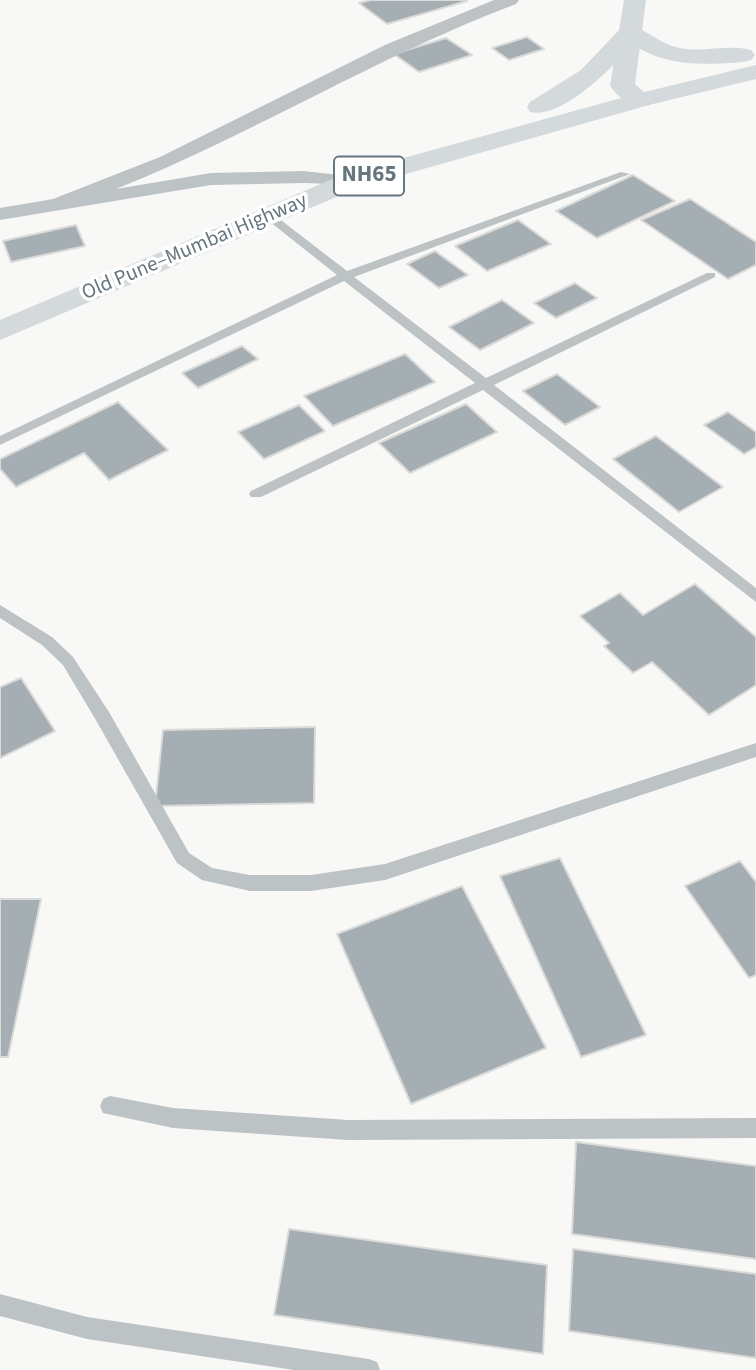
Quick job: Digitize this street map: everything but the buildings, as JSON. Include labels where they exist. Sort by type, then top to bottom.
[{"type":"main road","points":[[631,93],[626,71],[635,0]]},
{"type":"main road","points":[[630,32],[653,49],[668,55],[752,60]]},
{"type":"main road","points":[[539,107],[593,74],[610,58],[630,32]]},
{"type":"main road","name":"Old Pune–Mumbai Highway","points":[[0,331],[351,181],[631,93],[752,60]]},
{"type":"main road","name":"Old Pune–Mumbai Highway","points":[[0,305],[303,177],[539,107],[631,93]]},
{"type":"street","points":[[59,204],[167,161],[391,49],[510,0]]},
{"type":"street","points":[[0,214],[211,179],[303,177],[351,181]]},
{"type":"lane","points":[[0,441],[345,276],[625,174]]},
{"type":"lane","points":[[269,216],[756,596]]},
{"type":"lane","points":[[256,494],[711,275]]},
{"type":"lane","points":[[0,611],[47,641],[68,661],[183,858],[208,876],[250,883],[312,883],[385,872],[756,750]]},
{"type":"lane","points":[[110,1106],[173,1118],[348,1130],[756,1128]]},
{"type":"lane","points":[[0,1305],[87,1328],[369,1370]]}]
